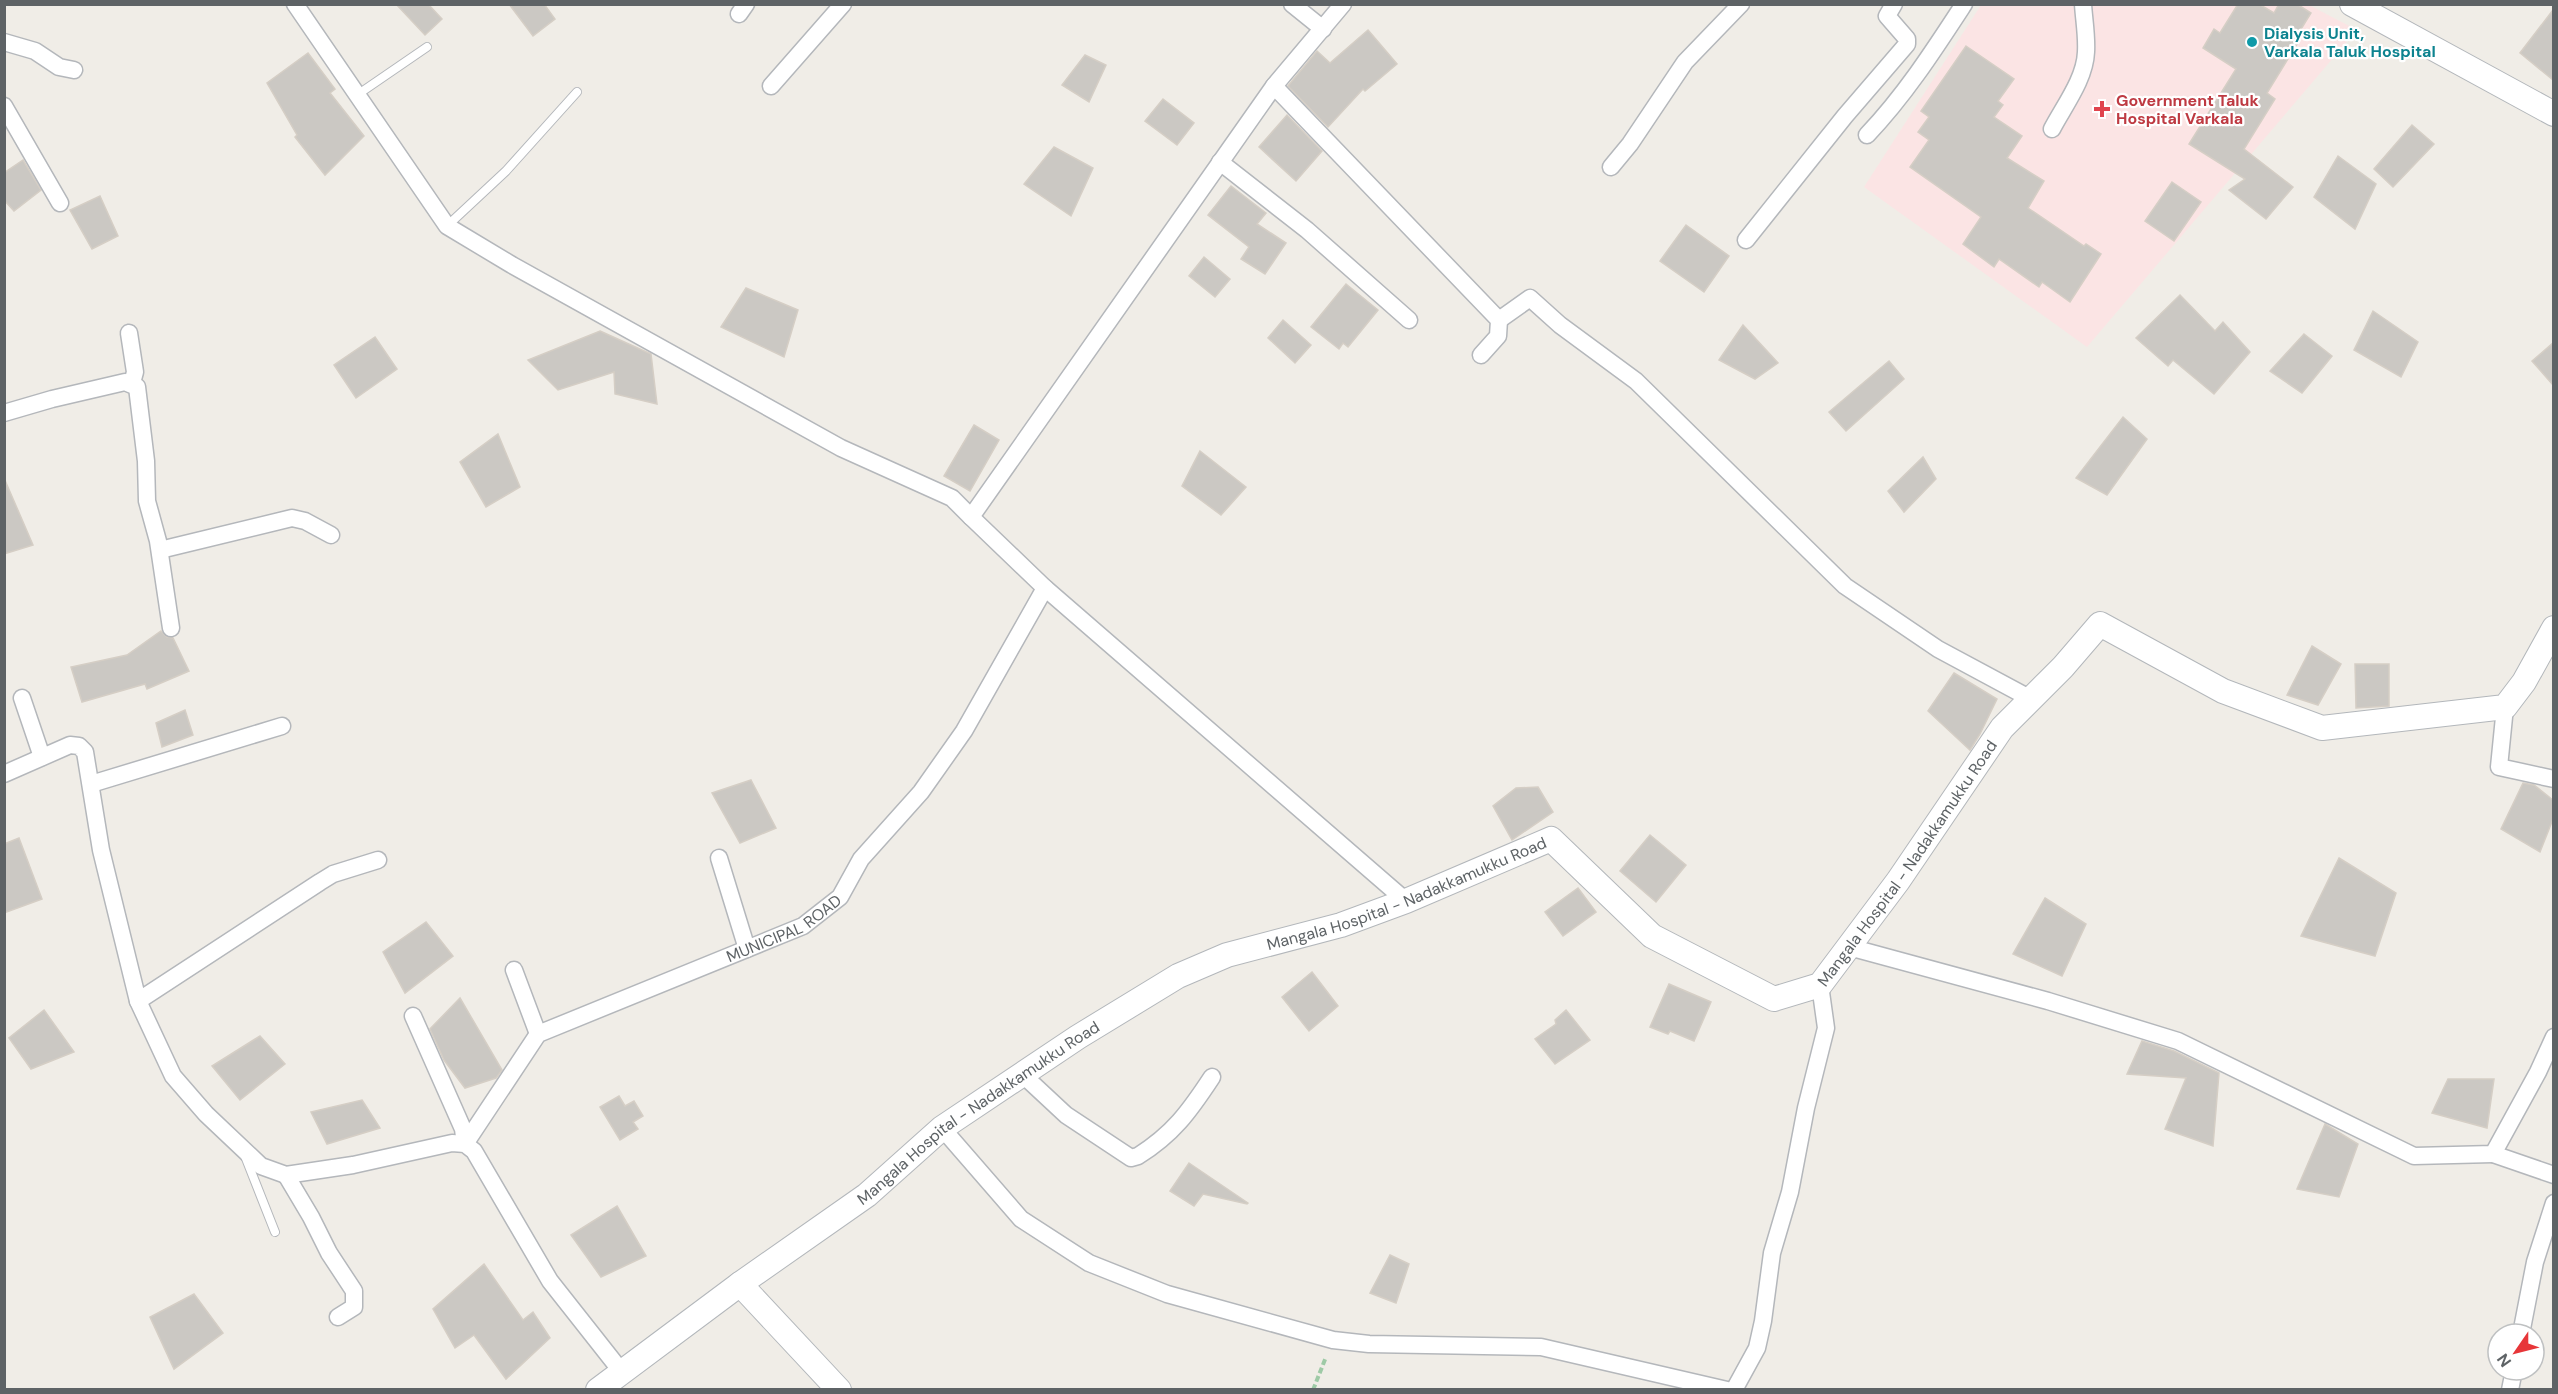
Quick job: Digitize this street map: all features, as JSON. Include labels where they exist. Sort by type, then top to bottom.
[{"type":"main road","points":[[2352,4],[2553,114]]},
{"type":"main road","name":"Mangala Hospital - Nadakkamukku Road","points":[[598,1389],[740,1284],[867,1195],[942,1128],[1022,1074],[1178,976],[1203,963],[1227,955],[1341,925],[1406,901],[1551,839],[1652,936],[1774,999],[1820,985],[1898,880],[2002,728],[2063,667],[2100,624],[2223,691],[2322,728],[2505,707]]},
{"type":"main road","points":[[2505,707],[2524,682],[2553,628]]},
{"type":"main road","points":[[740,1284],[839,1389]]},
{"type":"street","points":[[295,4],[447,226],[841,448],[952,498],[1045,588],[1406,901]]},
{"type":"street","points":[[771,86],[843,4]]},
{"type":"street","points":[[1292,4],[1323,29]]},
{"type":"street","points":[[971,516],[1274,86],[1344,4]]},
{"type":"street","points":[[1611,167],[1630,144],[1685,62],[1741,4]]},
{"type":"street","points":[[1746,240],[1845,116],[1907,44],[1907,39],[1887,16],[1894,4]]},
{"type":"street","points":[[1867,135],[1890,111],[1913,81],[1964,4]]},
{"type":"street","points":[[2052,129],[2076,84],[2084,63],[2086,52],[2083,4]]},
{"type":"street","points":[[4,42],[35,51],[58,67],[74,70]]},
{"type":"street","points":[[1274,86],[1499,320],[1498,336],[1481,355]]},
{"type":"street","points":[[4,106],[60,203]]},
{"type":"street","points":[[1220,162],[1307,231],[1409,320]]},
{"type":"street","points":[[1499,320],[1530,298],[1560,325],[1636,381],[1845,586],[1938,649],[2031,699]]},
{"type":"street","points":[[129,333],[135,368],[132,383]]},
{"type":"street","points":[[4,412],[125,382],[132,383],[138,389],[146,461],[147,501],[160,550],[171,628]]},
{"type":"street","points":[[160,550],[292,518],[305,521],[331,535]]},
{"type":"street","name":"MUNICIPAL ROAD","points":[[538,1034],[803,926],[840,897],[861,859],[921,792],[964,731],[1045,588]]},
{"type":"street","points":[[22,698],[42,757]]},
{"type":"street","points":[[2505,707],[2499,767],[2553,779]]},
{"type":"street","points":[[91,784],[282,726]]},
{"type":"street","points":[[4,774],[70,745],[79,746],[87,756],[100,850],[138,1001],[173,1076],[206,1114],[261,1166],[286,1175],[353,1165],[452,1143],[465,1144],[474,1151],[550,1281],[621,1371]]},
{"type":"street","points":[[718,858],[747,949]]},
{"type":"street","points":[[138,1001],[333,874],[378,860]]},
{"type":"street","points":[[1848,947],[2048,1001],[2178,1041],[2414,1156],[2493,1154],[2553,1175]]},
{"type":"street","points":[[465,1144],[538,1034],[514,970]]},
{"type":"street","points":[[1734,1389],[1756,1348],[1763,1321],[1772,1253],[1790,1192],[1806,1108],[1826,1028],[1820,985]]},
{"type":"street","points":[[413,1016],[463,1129],[465,1144]]},
{"type":"street","points":[[2493,1154],[2538,1072],[2553,1037]]},
{"type":"street","points":[[1022,1074],[1066,1116],[1131,1158],[1138,1156],[1172,1131],[1190,1111],[1212,1077]]},
{"type":"street","points":[[942,1128],[1021,1219],[1089,1263],[1167,1294],[1333,1340],[1369,1344],[1542,1347],[1727,1389]]},
{"type":"street","points":[[286,1175],[311,1216],[329,1253],[354,1291],[356,1300],[354,1307],[338,1317]]},
{"type":"street","points":[[2523,1322],[2535,1262],[2553,1203]]},
{"type":"lane","points":[[357,95],[427,47]]},
{"type":"lane","points":[[447,226],[506,171],[577,92]]},
{"type":"lane","points":[[242,1147],[275,1232]]},
{"type":"path","points":[[1313,1389],[1333,1340]]},
{"type":"shaded area","name":"Government Taluk Hospital Varkala","points":[[1981,5],[2309,5],[2357,30],[2087,347],[1864,187]]},
{"type":"building","points":[[396,4],[428,4],[442,19],[425,35]]},
{"type":"building","points":[[509,4],[544,4],[555,19],[533,36]]},
{"type":"building","points":[[2238,4],[2259,4],[2274,13],[2279,4],[2297,4],[2311,13],[2298,34],[2302,36],[2267,93],[2275,99],[2244,149],[2293,187],[2266,219],[2229,190],[2245,179],[2189,144],[2236,69],[2203,48],[2214,29],[2220,33]]},
{"type":"building","points":[[2553,10],[2553,80],[2520,53]]},
{"type":"building","points":[[1368,30],[1397,64],[1365,91],[1363,89],[1328,127],[1288,86],[1317,51],[1330,63]]},
{"type":"building","points":[[1966,46],[2014,79],[1998,101],[2003,105],[1994,117],[2022,136],[2007,158],[2044,181],[2028,208],[2084,246],[2086,244],[2101,254],[2070,302],[2042,282],[2039,287],[1999,259],[1994,267],[1963,244],[1981,217],[1910,167],[1929,140],[1918,132],[1929,117],[1921,111]]},
{"type":"building","points":[[308,53],[335,89],[330,93],[364,136],[325,175],[295,137],[297,135],[267,83]]},
{"type":"building","points":[[1085,55],[1106,65],[1089,102],[1062,85]]},
{"type":"building","points":[[1163,99],[1194,123],[1177,145],[1145,121]]},
{"type":"building","points":[[1287,115],[1322,151],[1296,181],[1259,147]]},
{"type":"building","points":[[2412,125],[2434,144],[2393,187],[2374,169]]},
{"type":"building","points":[[1054,147],[1093,168],[1071,216],[1024,184]]},
{"type":"building","points":[[2338,156],[2376,184],[2355,229],[2314,197]]},
{"type":"building","points":[[23,160],[41,190],[14,211],[4,200],[4,173]]},
{"type":"building","points":[[2172,182],[2201,202],[2174,241],[2145,221]]},
{"type":"building","points":[[1231,186],[1266,213],[1257,224],[1286,243],[1265,274],[1241,259],[1249,247],[1208,215]]},
{"type":"building","points":[[100,196],[118,236],[92,249],[70,210]]},
{"type":"building","points":[[1686,225],[1729,256],[1704,292],[1660,261]]},
{"type":"building","points":[[1204,257],[1230,279],[1215,297],[1189,276]]},
{"type":"building","points":[[1346,284],[1378,310],[1348,347],[1343,343],[1339,349],[1311,327]]},
{"type":"building","points":[[746,288],[798,310],[784,357],[721,327]]},
{"type":"building","points":[[2180,295],[2215,331],[2223,322],[2250,352],[2214,394],[2173,360],[2168,366],[2136,338]]},
{"type":"building","points":[[2373,311],[2418,342],[2401,377],[2354,350]]},
{"type":"building","points":[[1283,320],[1311,345],[1295,363],[1268,338]]},
{"type":"building","points":[[1743,325],[1778,363],[1755,379],[1719,360]]},
{"type":"building","points":[[600,331],[651,354],[657,404],[615,394],[614,372],[558,390],[528,360]]},
{"type":"building","points":[[2304,334],[2332,356],[2302,393],[2270,371]]},
{"type":"building","points":[[375,337],[397,369],[356,398],[334,365]]},
{"type":"building","points":[[2553,343],[2553,385],[2532,361]]},
{"type":"building","points":[[1889,361],[1904,379],[1846,431],[1829,412]]},
{"type":"building","points":[[2123,417],[2147,439],[2107,495],[2076,478]]},
{"type":"building","points":[[974,425],[999,440],[970,491],[944,476]]},
{"type":"building","points":[[498,434],[520,487],[486,507],[460,462]]},
{"type":"building","points":[[1200,451],[1246,487],[1221,515],[1182,486]]},
{"type":"building","points":[[1923,457],[1936,479],[1904,512],[1888,491]]},
{"type":"building","points":[[4,478],[33,545],[4,554]]},
{"type":"building","points":[[161,631],[167,637],[173,638],[189,671],[147,689],[145,684],[82,702],[71,667],[127,655]]},
{"type":"building","points":[[2312,646],[2341,664],[2318,705],[2287,695]]},
{"type":"building","points":[[2355,664],[2389,664],[2389,706],[2356,708]]},
{"type":"building","points":[[1954,673],[1997,699],[1970,750],[1928,711]]},
{"type":"building","points":[[185,710],[193,735],[162,747],[156,723]]},
{"type":"building","points":[[751,780],[776,828],[740,843],[712,793]]},
{"type":"building","points":[[2523,783],[2534,785],[2553,800],[2553,819],[2540,852],[2501,829]]},
{"type":"building","points":[[1538,787],[1553,812],[1512,840],[1493,806],[1516,788]]},
{"type":"building","points":[[1650,835],[1686,865],[1656,902],[1620,871]]},
{"type":"building","points":[[19,838],[42,899],[4,913],[4,844]]},
{"type":"building","points":[[2339,858],[2396,893],[2375,956],[2301,936]]},
{"type":"building","points":[[1578,888],[1596,912],[1563,936],[1545,912]]},
{"type":"building","points":[[2045,898],[2086,924],[2062,976],[2013,954]]},
{"type":"building","points":[[426,922],[453,956],[405,993],[383,952]]},
{"type":"building","points":[[1312,972],[1338,1006],[1309,1031],[1282,997]]},
{"type":"building","points":[[1669,984],[1711,1002],[1694,1041],[1670,1031],[1668,1034],[1650,1027]]},
{"type":"building","points":[[460,998],[502,1070],[496,1078],[465,1088],[444,1060],[430,1029]]},
{"type":"building","points":[[44,1010],[74,1052],[31,1069],[9,1038]]},
{"type":"building","points":[[1566,1010],[1590,1040],[1555,1064],[1535,1039],[1556,1024],[1555,1020]]},
{"type":"building","points":[[260,1036],[285,1064],[240,1100],[212,1066]]},
{"type":"building","points":[[2142,1041],[2174,1051],[2219,1073],[2213,1146],[2165,1129],[2186,1078],[2127,1074]]},
{"type":"building","points":[[2448,1079],[2494,1079],[2487,1128],[2432,1113]]},
{"type":"building","points":[[619,1096],[625,1106],[634,1101],[643,1116],[633,1122],[638,1129],[620,1140],[600,1107]]},
{"type":"building","points":[[362,1100],[380,1128],[327,1144],[311,1112]]},
{"type":"building","points":[[2325,1124],[2358,1144],[2339,1197],[2297,1189]]},
{"type":"building","points":[[1189,1163],[1248,1203],[1203,1194],[1194,1206],[1170,1191]]},
{"type":"building","points":[[617,1206],[646,1256],[601,1277],[571,1235]]},
{"type":"building","points":[[1390,1255],[1409,1264],[1396,1303],[1370,1293]]},
{"type":"building","points":[[484,1264],[523,1320],[533,1312],[550,1338],[506,1379],[474,1335],[455,1348],[433,1309]]},
{"type":"building","points":[[194,1294],[223,1333],[174,1369],[150,1317]]},
{"type":"place","name":"Dialysis Unit, Varkala Taluk Hospital","points":[[2252,42]]},
{"type":"place","name":"Government Taluk Hospital Varkala","points":[[2102,109]]}]
